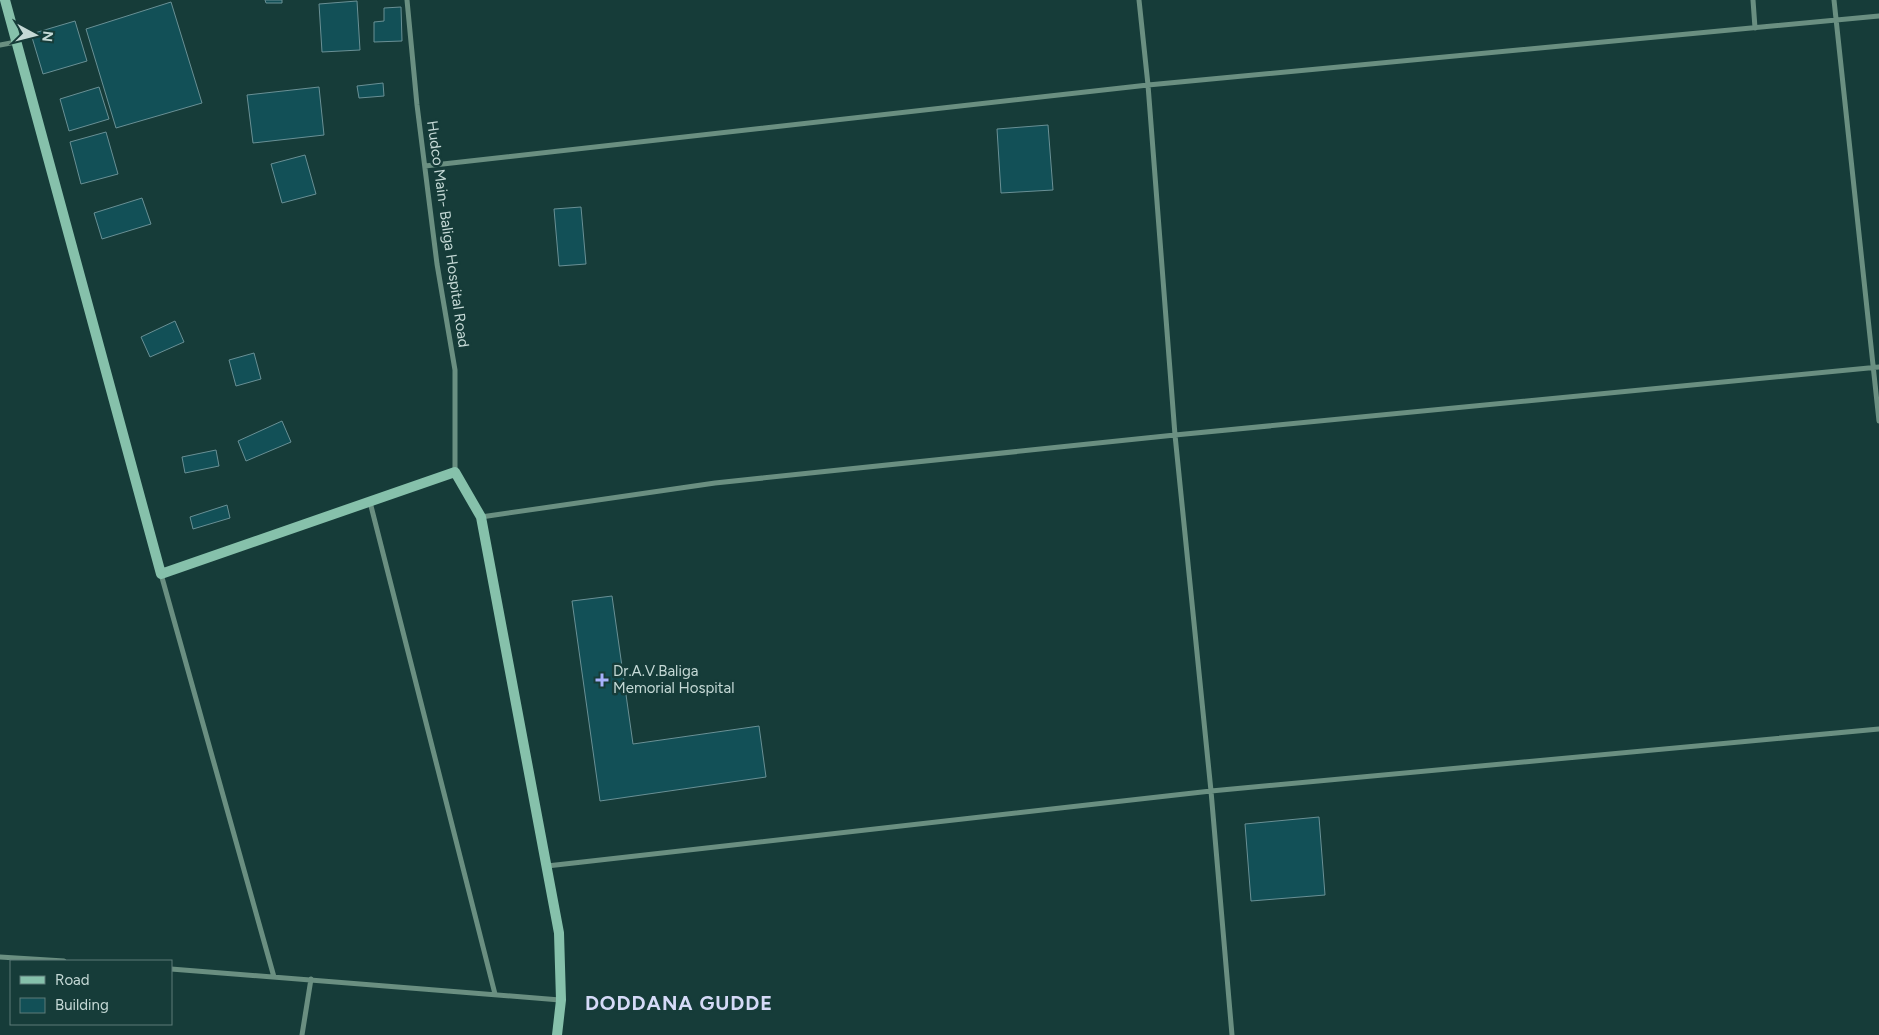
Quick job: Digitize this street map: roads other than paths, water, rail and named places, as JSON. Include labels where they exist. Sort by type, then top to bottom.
[{"type":"street","points":[[5,0],[161,574],[274,977]]},
{"type":"street","name":"Hudco Main- Baliga Hospital Road","points":[[407,0],[437,264],[455,370],[455,472]]},
{"type":"street","points":[[1138,0],[1148,85],[1175,435],[1211,792],[1232,1035]]},
{"type":"street","points":[[1753,0],[1755,28]]},
{"type":"street","points":[[1834,0],[1877,367],[1879,421]]},
{"type":"street","points":[[425,166],[1148,85],[1879,16]]},
{"type":"street","points":[[0,45],[16,42]]},
{"type":"street","points":[[481,517],[715,483],[1175,435],[1877,367]]},
{"type":"street","points":[[161,574],[455,472],[481,517],[547,866],[559,933],[561,1000],[557,1035]]},
{"type":"street","points":[[370,502],[495,994]]},
{"type":"street","points":[[547,866],[1211,792],[1879,729]]},
{"type":"street","points":[[0,956],[51,960]]},
{"type":"street","points":[[172,969],[561,1000]]},
{"type":"street","points":[[302,1035],[311,979]]},
{"type":"place","name":"Dr.A.V.Baliga Memorial Hospital","points":[[602,680]]},
{"type":"district","name":"DODDANA GUDDE","points":[[679,1003]]}]
